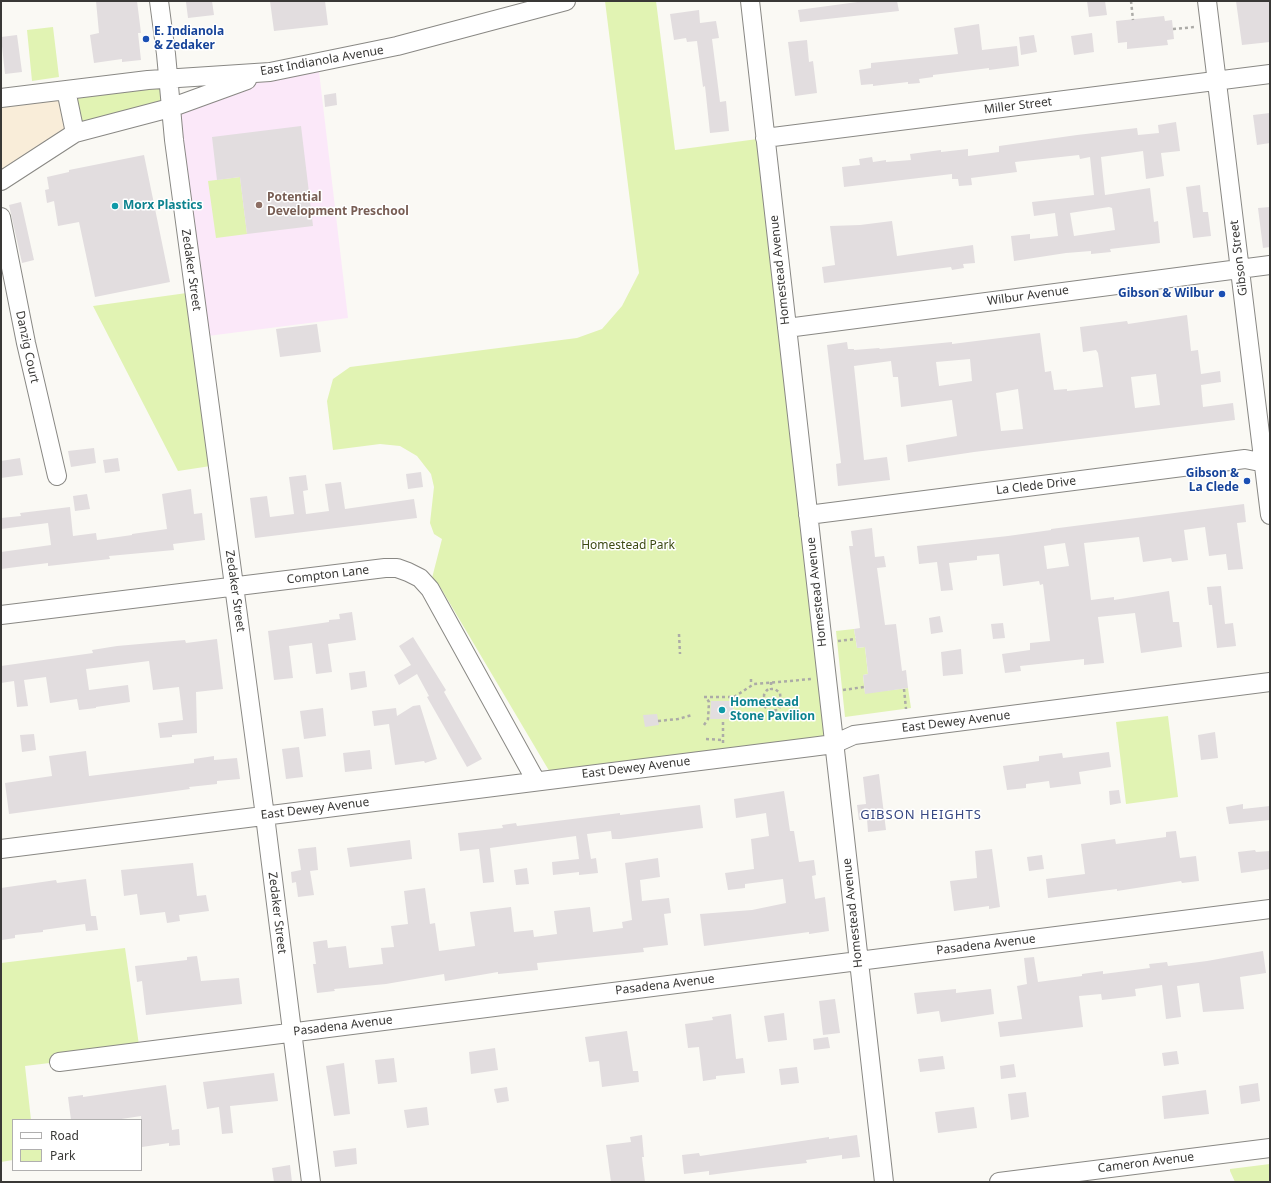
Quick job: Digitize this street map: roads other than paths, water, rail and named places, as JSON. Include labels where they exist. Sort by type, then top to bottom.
[{"type":"street","name":"Zedaker Street","points":[[159,1],[169,78],[170,108],[265,816],[311,1182]]},
{"type":"street","name":"East Indianola Avenue","points":[[1,98],[169,78],[270,72],[372,52],[566,1]]},
{"type":"street","name":"Homestead Avenue","points":[[750,1],[884,1182]]},
{"type":"street","name":"Gibson Street","points":[[1207,1],[1240,269],[1267,463],[1270,515]]},
{"type":"street","points":[[1,181],[74,133],[170,108],[270,72]]},
{"type":"street","name":"Miller Street","points":[[765,138],[1270,74]]},
{"type":"street","points":[[66,90],[74,133]]},
{"type":"street","name":"Danzig Court","points":[[1,217],[26,343],[56,476]]},
{"type":"street","name":"Wilbur Avenue","points":[[787,328],[1270,265]]},
{"type":"street","name":"La Clede Drive","points":[[808,515],[1245,459],[1267,463]]},
{"type":"street","name":"Compton Lane","points":[[1,615],[385,568],[397,568],[420,578],[430,589],[536,781]]},
{"type":"street","name":"East Dewey Avenue","points":[[1,849],[834,744],[854,735],[861,734],[1270,682]]},
{"type":"street","name":"Pasadena Avenue","points":[[59,1062],[1270,909]]},
{"type":"street","name":"Cameron Avenue","points":[[999,1182],[1270,1148]]},
{"type":"place","name":"E. Indianola & Zedaker","points":[[146,39]]},
{"type":"place","name":"Potential Development Preschool","points":[[259,205]]},
{"type":"place","name":"Morx Plastics","points":[[115,206]]},
{"type":"place","name":"Gibson & Wilbur","points":[[1222,294]]},
{"type":"place","name":"Gibson & La Clede","points":[[1247,481]]},
{"type":"place","name":"Homestead Stone Pavilion","points":[[722,710]]},
{"type":"district","name":"GIBSON HEIGHTS","points":[[921,815]]},
{"type":"park label","name":"Homestead Park","points":[[628,546]]}]
